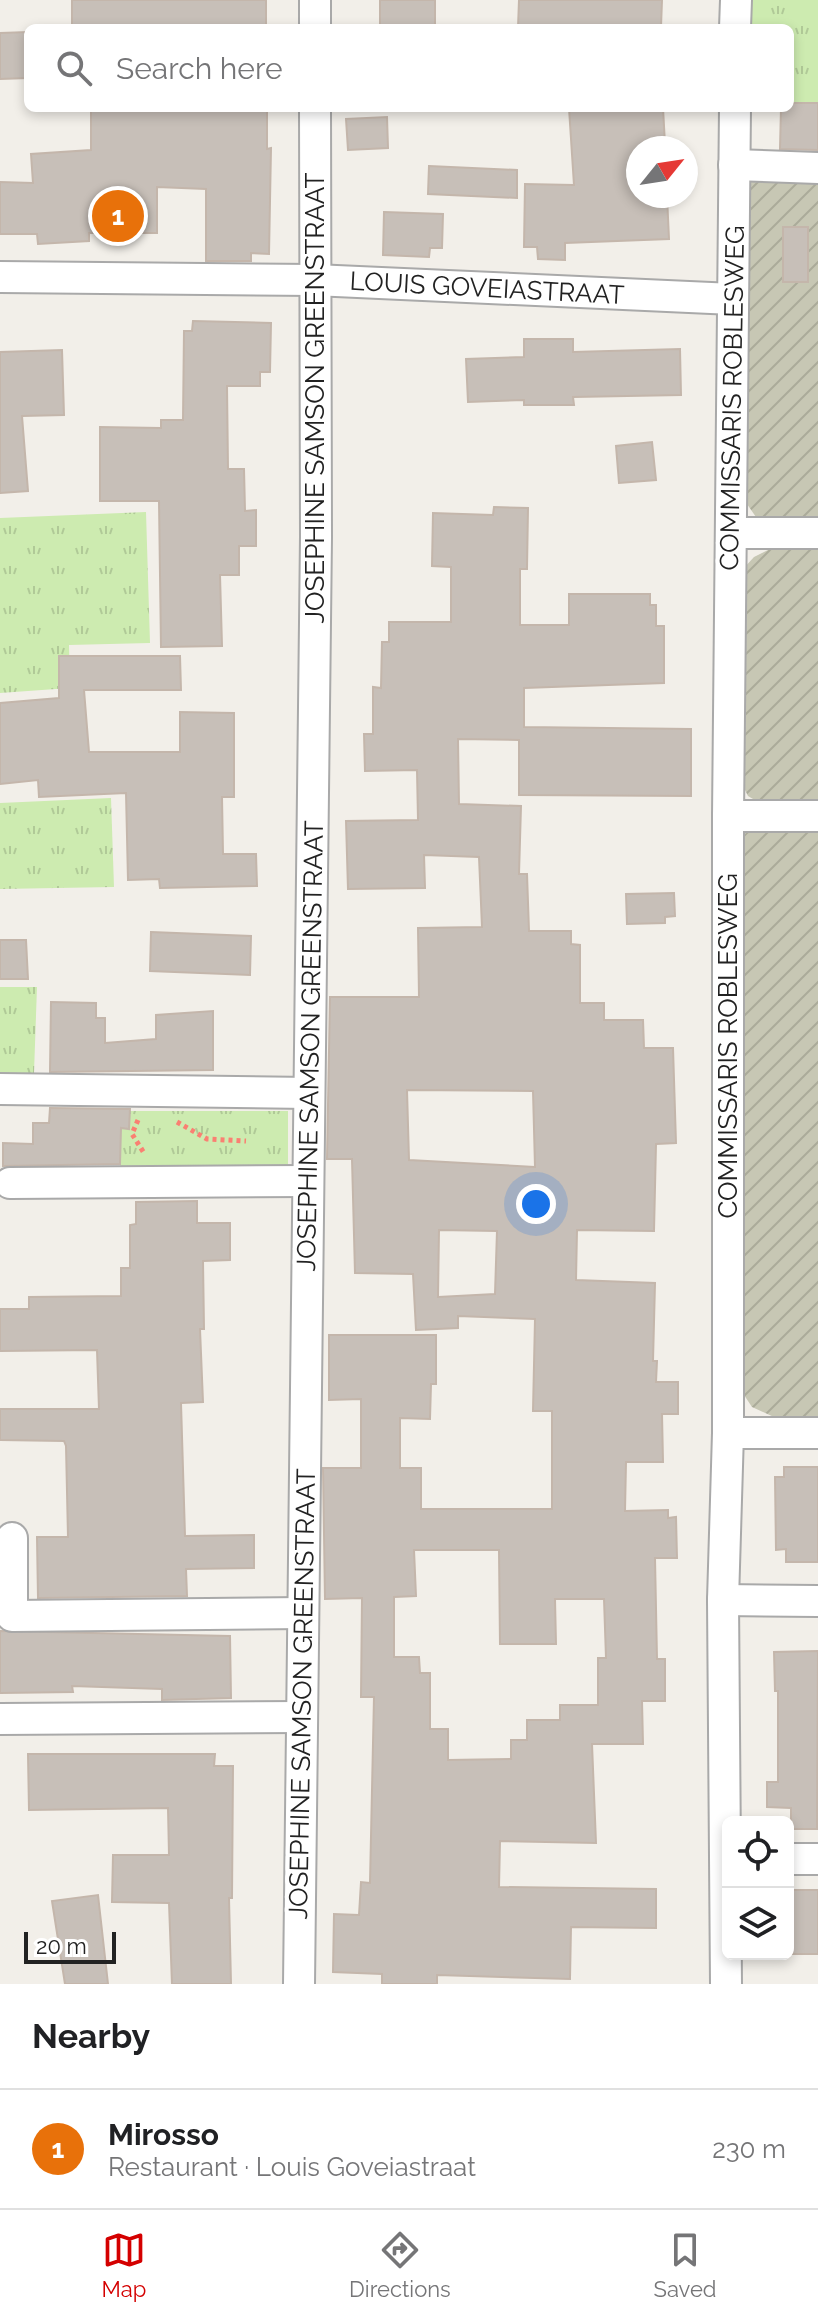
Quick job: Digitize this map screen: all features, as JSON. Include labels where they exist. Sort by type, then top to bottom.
[{"type":"street","points":[[315,0],[315,24]]},
{"type":"street","points":[[735,24],[736,0]]},
{"type":"street","name":"JOSEPHINE SAMSON GREENSTRAAT","points":[[299,1984],[316,537],[315,112]]},
{"type":"street","name":"COMMISSARIS ROBLESWEG","points":[[725,1816],[723,1600],[728,1433],[728,816],[735,112]]},
{"type":"street","points":[[734,165],[818,168]]},
{"type":"street","name":"LOUIS GOVEIASTRAAT","points":[[0,277],[314,280],[733,299]]},
{"type":"street","points":[[731,533],[818,533]]},
{"type":"street","points":[[728,816],[818,816]]},
{"type":"street","points":[[0,1089],[309,1093]]},
{"type":"street","points":[[10,1183],[308,1181]]},
{"type":"street","points":[[728,1433],[818,1433]]},
{"type":"street","points":[[12,1538],[12,1616],[303,1613]]},
{"type":"street","points":[[723,1600],[818,1601]]},
{"type":"street","points":[[0,1719],[302,1717]]},
{"type":"street","points":[[794,1859],[818,1859]]},
{"type":"street","name":"COMMISSARIS ROBLESWEG","points":[[725,1888],[726,1984]]},
{"type":"path","points":[[144,1162],[144,1153],[132,1134],[138,1120],[150,1118]]},
{"type":"shaded area","points":[[746,172],[818,173],[818,525],[758,520],[747,504]]},
{"type":"shaded area","points":[[818,548],[818,806],[763,805],[748,796],[740,780],[743,569],[754,557],[770,549]]},
{"type":"shaded area","points":[[760,823],[818,824],[818,1416],[774,1417],[752,1407],[740,1389],[743,835]]},
{"type":"green space","points":[[747,0],[818,0],[818,105],[794,104],[794,24],[747,24]]},
{"type":"green space","points":[[146,512],[150,643],[69,645],[70,688],[0,693],[0,518]]},
{"type":"green space","points":[[111,798],[114,887],[0,889],[0,803]]},
{"type":"green space","points":[[0,987],[37,987],[34,1073],[0,1073]]},
{"type":"green space","points":[[130,1111],[288,1111],[288,1173],[120,1170],[121,1136],[115,1128],[129,1128]]},
{"type":"building","points":[[72,0],[266,0],[266,24],[72,24]]},
{"type":"building","points":[[380,0],[435,0],[435,24],[380,24]]},
{"type":"building","points":[[519,0],[662,0],[661,24],[518,24]]},
{"type":"building","points":[[24,32],[24,78],[0,79],[0,33]]},
{"type":"building","points":[[794,103],[818,103],[818,150],[780,149],[781,112],[794,112]]},
{"type":"building","points":[[91,112],[267,112],[267,149],[271,148],[269,254],[251,253],[251,261],[206,261],[206,189],[157,187],[157,233],[89,233],[89,241],[38,244],[37,234],[0,234],[0,182],[33,183],[31,154],[91,150]]},
{"type":"building","points":[[569,112],[663,112],[665,136],[626,136],[626,208],[668,208],[669,239],[565,243],[565,260],[538,259],[537,247],[524,247],[525,184],[574,185]]},
{"type":"building","points":[[387,117],[388,148],[348,150],[346,119]]},
{"type":"building","points":[[429,166],[517,170],[517,198],[428,194]]},
{"type":"building","points":[[384,212],[443,214],[442,248],[430,248],[429,257],[383,255]]},
{"type":"building","points":[[783,227],[808,227],[808,282],[783,282]]},
{"type":"building","points":[[193,321],[271,323],[270,372],[260,372],[260,386],[227,386],[228,469],[244,469],[245,511],[256,510],[256,546],[239,546],[239,575],[220,575],[222,646],[161,647],[159,501],[100,501],[100,427],[161,428],[161,420],[183,420],[184,331],[192,331]]},
{"type":"building","points":[[524,339],[573,339],[573,352],[680,349],[681,395],[573,397],[574,405],[524,405],[524,400],[468,402],[466,359],[524,357]]},
{"type":"building","points":[[62,350],[64,415],[22,416],[28,491],[0,493],[0,352]]},
{"type":"building","points":[[652,442],[656,480],[619,483],[616,446]]},
{"type":"building","points":[[494,507],[528,508],[527,569],[520,569],[520,625],[569,625],[569,594],[650,594],[650,605],[656,605],[656,626],[664,626],[664,683],[524,688],[524,727],[691,729],[691,796],[519,795],[519,740],[458,739],[459,804],[521,806],[519,874],[527,874],[529,931],[571,931],[571,944],[580,945],[580,1003],[604,1003],[604,1020],[643,1020],[644,1048],[673,1048],[676,1143],[656,1144],[654,1231],[577,1230],[576,1280],[655,1283],[653,1361],[657,1361],[656,1382],[678,1382],[678,1414],[662,1414],[663,1462],[626,1462],[625,1511],[668,1510],[668,1518],[676,1517],[677,1558],[655,1558],[657,1659],[665,1659],[665,1701],[642,1701],[643,1744],[592,1744],[596,1843],[500,1841],[499,1887],[656,1889],[656,1928],[571,1927],[570,1979],[437,1975],[437,1984],[382,1984],[382,1974],[333,1972],[334,1914],[359,1915],[361,1882],[370,1883],[374,1697],[361,1697],[362,1598],[325,1599],[323,1468],[361,1468],[361,1399],[329,1400],[329,1335],[436,1335],[436,1384],[431,1384],[430,1419],[400,1418],[400,1468],[421,1468],[421,1509],[552,1509],[552,1411],[533,1411],[535,1319],[458,1316],[458,1328],[416,1330],[413,1274],[355,1273],[352,1159],[327,1159],[330,997],[419,997],[418,928],[482,927],[479,857],[424,855],[425,888],[348,889],[346,821],[418,820],[417,770],[365,771],[364,734],[373,734],[373,687],[381,688],[382,642],[389,642],[389,622],[451,622],[451,567],[432,566],[433,513],[493,515]],"holes":[[[407,1090],[533,1091],[535,1167],[409,1160]],[[439,1230],[497,1231],[495,1294],[438,1297]],[[414,1550],[499,1550],[500,1644],[556,1644],[555,1599],[604,1599],[606,1658],[598,1658],[598,1705],[560,1705],[560,1720],[527,1720],[527,1740],[511,1740],[511,1759],[448,1760],[448,1729],[430,1729],[430,1673],[420,1673],[419,1657],[394,1657],[394,1597],[416,1596]]]},
{"type":"building","points":[[59,656],[180,656],[181,690],[84,690],[89,752],[180,752],[180,712],[234,713],[234,797],[222,797],[223,854],[256,854],[257,886],[160,888],[159,879],[128,880],[126,793],[39,797],[38,780],[0,784],[0,703],[59,698]]},
{"type":"building","points":[[674,893],[675,916],[665,917],[665,923],[627,924],[626,894]]},
{"type":"building","points":[[151,932],[251,936],[250,975],[150,971]]},
{"type":"building","points":[[0,940],[26,940],[28,979],[0,979]]},
{"type":"building","points":[[51,1002],[96,1003],[96,1018],[105,1018],[105,1043],[156,1039],[156,1015],[213,1011],[213,1070],[50,1072]]},
{"type":"building","points":[[50,1108],[130,1109],[129,1129],[121,1128],[120,1164],[3,1166],[3,1143],[33,1144],[33,1123],[49,1123]]},
{"type":"building","points":[[197,1201],[197,1223],[230,1223],[230,1260],[203,1261],[204,1329],[200,1329],[203,1402],[181,1403],[185,1536],[254,1535],[254,1568],[186,1569],[187,1596],[38,1598],[37,1537],[68,1537],[66,1446],[64,1441],[0,1440],[0,1409],[99,1409],[97,1350],[0,1351],[0,1309],[29,1309],[29,1297],[121,1296],[121,1268],[130,1268],[130,1225],[136,1224],[136,1202]]},
{"type":"building","points":[[784,1467],[818,1467],[818,1562],[786,1562],[786,1549],[776,1550],[775,1477],[784,1477]]},
{"type":"building","points":[[0,1631],[230,1636],[231,1698],[162,1700],[162,1689],[72,1686],[73,1692],[0,1693]]},
{"type":"building","points":[[818,1651],[817,1829],[794,1829],[791,1808],[767,1807],[767,1782],[778,1782],[778,1691],[775,1691],[774,1652]]},
{"type":"building","points":[[28,1754],[215,1754],[214,1766],[233,1766],[232,1898],[229,1898],[231,1984],[172,1984],[169,1903],[112,1902],[113,1855],[169,1855],[168,1808],[29,1810]]},
{"type":"building","points":[[794,1890],[818,1890],[818,1954],[794,1954]]},
{"type":"building","points":[[98,1895],[108,1984],[65,1984],[52,1901]]},
{"type":"place","name":"Mirosso","points":[[118,216]]}]
